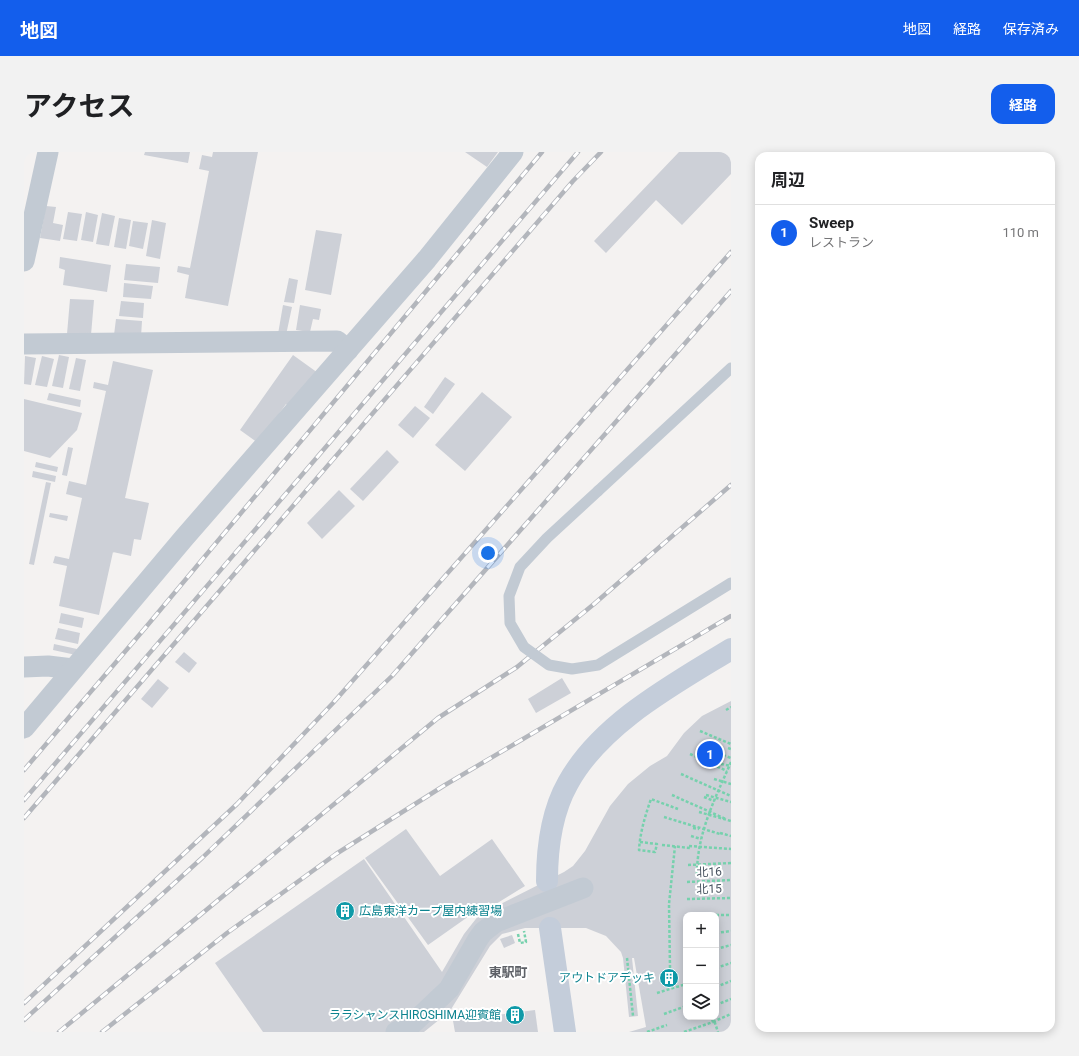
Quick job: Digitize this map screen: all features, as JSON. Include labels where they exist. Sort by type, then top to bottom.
[{"type":"street","points":[[24,261],[48,152]]},
{"type":"street","points":[[24,728],[73,669],[427,259],[513,152]]},
{"type":"street","points":[[24,344],[337,341],[348,350]]},
{"type":"street","points":[[547,881],[549,841],[553,822],[567,784],[580,764],[597,745],[633,713],[679,680],[731,649]]},
{"type":"street","points":[[24,667],[48,666],[73,669]]},
{"type":"street","points":[[396,1032],[411,1025],[449,988],[483,932],[496,922],[583,888]]},
{"type":"street","points":[[550,928],[565,1032]]},
{"type":"lane","points":[[731,368],[547,538],[520,567],[509,596],[510,623],[524,647],[549,665],[572,669],[598,665],[731,583]]},
{"type":"path","points":[[726,710],[731,707]]},
{"type":"path","points":[[700,731],[731,744]]},
{"type":"path","points":[[690,754],[724,769],[731,774]]},
{"type":"path","points":[[723,755],[731,758]]},
{"type":"path","points":[[697,874],[699,848],[703,829],[731,762]]},
{"type":"path","points":[[721,764],[731,766]]},
{"type":"path","points":[[681,774],[731,796]]},
{"type":"path","points":[[714,779],[731,784]]},
{"type":"path","points":[[672,795],[726,818]]},
{"type":"path","points":[[714,801],[705,796],[731,802]]},
{"type":"path","points":[[638,854],[651,799],[678,810]]},
{"type":"path","points":[[699,812],[731,821]]},
{"type":"path","points":[[664,817],[720,834]]},
{"type":"path","points":[[693,828],[731,836]]},
{"type":"path","points":[[691,836],[701,839]]},
{"type":"path","points":[[639,850],[656,852],[657,844],[640,842]]},
{"type":"path","points":[[662,845],[717,850]]},
{"type":"path","points":[[670,968],[669,904],[675,846]]},
{"type":"path","points":[[689,846],[731,849]]},
{"type":"path","points":[[688,865],[731,863]]},
{"type":"path","name":"北16","points":[[688,882],[731,880]]},
{"type":"path","name":"北15","points":[[687,899],[731,898]]},
{"type":"path","points":[[719,915],[731,915]]},
{"type":"path","points":[[524,930],[526,942],[520,943],[518,931],[524,930]]},
{"type":"path","points":[[719,933],[731,932]]},
{"type":"path","points":[[719,948],[731,945]]},
{"type":"path","points":[[627,958],[633,1016]]},
{"type":"path","points":[[719,967],[731,963]]},
{"type":"path","points":[[719,986],[731,981]]},
{"type":"path","points":[[657,993],[683,985]]},
{"type":"path","points":[[719,1004],[731,999]]},
{"type":"path","points":[[664,1014],[683,1007]]},
{"type":"path","points":[[684,1032],[731,1014]]},
{"type":"path","points":[[710,1023],[713,1022],[713,1020]]},
{"type":"path","points":[[715,1021],[718,1032]]},
{"type":"path","points":[[647,1032],[668,1025]]},
{"type":"building","points":[[145,152],[190,152],[188,163],[144,155]]},
{"type":"building","points":[[213,152],[258,152],[228,306],[185,298],[189,275],[177,272],[178,266],[190,268],[209,171],[199,169],[202,155],[212,157]]},
{"type":"building","points":[[465,152],[498,152],[487,167]]},
{"type":"building","points":[[679,152],[731,152],[731,174],[682,225],[656,200],[606,253],[594,241]]},
{"type":"building","points":[[46,206],[56,207],[53,223],[63,225],[60,241],[40,238]]},
{"type":"building","points":[[68,212],[82,214],[77,241],[63,239]]},
{"type":"building","points":[[86,212],[98,215],[93,242],[81,240]]},
{"type":"building","points":[[102,213],[115,216],[109,246],[96,244]]},
{"type":"building","points":[[119,218],[131,220],[126,249],[114,247]]},
{"type":"building","points":[[152,220],[166,223],[160,259],[146,256]]},
{"type":"building","points":[[133,221],[148,223],[143,249],[129,246]]},
{"type":"building","points":[[316,230],[342,234],[331,295],[305,290]]},
{"type":"building","points":[[60,257],[111,265],[107,292],[63,285],[65,270],[59,268]]},
{"type":"building","points":[[126,264],[160,267],[158,283],[124,280]]},
{"type":"building","points":[[289,278],[298,280],[294,303],[284,302]]},
{"type":"building","points":[[124,283],[153,286],[151,299],[123,297]]},
{"type":"building","points":[[70,299],[94,300],[91,335],[67,334]]},
{"type":"building","points":[[121,301],[144,303],[143,318],[119,316]]},
{"type":"building","points":[[283,305],[292,307],[286,335],[278,334]]},
{"type":"building","points":[[300,305],[321,309],[319,320],[313,319],[310,332],[296,330]]},
{"type":"building","points":[[116,319],[142,321],[141,337],[114,335]]},
{"type":"building","points":[[59,355],[69,357],[63,388],[52,386]]},
{"type":"building","points":[[293,355],[318,373],[292,408],[286,404],[258,443],[240,430]]},
{"type":"building","points":[[25,356],[36,358],[31,385],[24,384]]},
{"type":"building","points":[[42,356],[54,359],[47,387],[35,385]]},
{"type":"building","points":[[76,358],[86,360],[80,391],[69,389]]},
{"type":"building","points":[[113,361],[153,370],[125,498],[149,503],[141,540],[134,539],[131,556],[113,552],[99,615],[59,606],[67,566],[53,563],[55,556],[69,559],[82,498],[66,494],[69,481],[86,485],[106,391],[93,388],[94,382],[108,385]]},
{"type":"building","points":[[445,377],[455,384],[433,414],[424,407]]},
{"type":"building","points":[[482,392],[512,417],[465,471],[435,445]]},
{"type":"building","points":[[49,393],[81,400],[80,407],[47,400]]},
{"type":"building","points":[[24,399],[82,413],[77,430],[50,458],[24,451]]},
{"type":"building","points":[[415,406],[430,418],[413,438],[398,425]]},
{"type":"building","points":[[68,447],[73,448],[67,476],[62,475]]},
{"type":"building","points":[[387,450],[399,462],[363,501],[350,489]]},
{"type":"building","points":[[36,462],[58,467],[57,472],[35,467]]},
{"type":"building","points":[[33,471],[56,476],[55,482],[32,477]]},
{"type":"building","points":[[46,482],[51,483],[34,565],[29,564]]},
{"type":"building","points":[[339,490],[355,506],[322,539],[307,523]]},
{"type":"building","points":[[50,513],[68,516],[67,521],[49,517]]},
{"type":"building","points":[[61,613],[84,618],[82,628],[59,623]]},
{"type":"building","points":[[58,628],[80,633],[78,644],[55,639]]},
{"type":"building","points":[[54,644],[77,649],[76,655],[53,650]]},
{"type":"building","points":[[184,652],[197,663],[189,673],[175,662]]},
{"type":"building","points":[[562,678],[571,693],[536,713],[528,699]]},
{"type":"building","points":[[158,679],[169,688],[152,708],[141,699]]},
{"type":"building","points":[[731,701],[731,1032],[629,1032],[646,1027],[634,958],[632,958],[638,1016],[629,1017],[623,958],[621,952],[606,936],[586,928],[525,928],[502,934],[490,946],[450,1011],[424,1032],[263,1032],[215,963],[364,859],[442,972],[464,934],[479,915],[573,866],[585,851],[610,806],[628,784],[650,766],[667,756],[684,733],[702,716]]},
{"type":"building","points":[[406,829],[440,876],[492,839],[525,886],[491,907],[489,902],[428,945],[365,858]]},
{"type":"building","points":[[512,935],[515,943],[504,948],[500,939]]},
{"type":"building","name":"ララシャンスHIROSHIMA迎賓館","points":[[535,1010],[538,1032],[455,1032],[453,1021]]},
{"type":"railway","points":[[24,770],[146,627],[542,152]]},
{"type":"railway","points":[[24,800],[578,152]]},
{"type":"railway","points":[[24,818],[573,181],[601,152]]},
{"type":"railway","points":[[24,1003],[237,804],[333,703],[731,252]]},
{"type":"railway","points":[[24,1020],[202,858],[392,676],[731,291]]},
{"type":"railway","points":[[59,1032],[438,718],[517,667],[594,604],[731,485]]},
{"type":"railway","points":[[102,1032],[227,933],[336,854],[445,785],[731,616]]},
{"type":"place","name":"Sweep","points":[[710,754]]},
{"type":"place","name":"広島東洋カープ屋内練習場","points":[[345,911]]},
{"type":"place","name":"アウトドアデッキ","points":[[669,978]]},
{"type":"place","name":"ララシャンスHIROSHIMA迎賓館","points":[[515,1015]]},
{"type":"district","name":"東駅町","points":[[508,972]]}]
